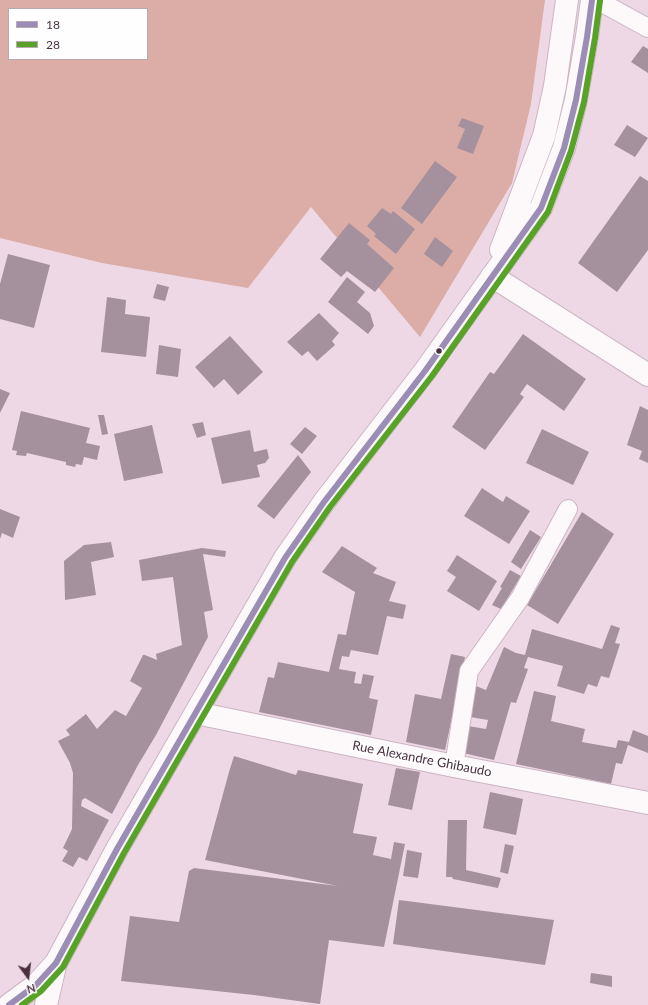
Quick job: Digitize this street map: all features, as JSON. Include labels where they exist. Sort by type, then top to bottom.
[{"type":"main road","points":[[492,276],[544,136],[555,86],[567,0]]},
{"type":"main road","points":[[9,1005],[36,985],[56,963],[117,849],[285,558],[324,502],[425,371],[541,208],[564,148],[576,100],[588,37],[592,0]]},
{"type":"main road","points":[[492,276],[648,375]]},
{"type":"main road","name":"Rue Alexandre Ghibaudo","points":[[196,713],[454,766],[648,802]]},
{"type":"main road","points":[[46,1005],[56,963]]},
{"type":"lane","points":[[597,0],[648,28]]},
{"type":"lane","points":[[454,766],[469,672],[520,598],[568,509]]},
{"type":"shaded area","points":[[0,0],[545,0],[531,104],[512,183],[420,337],[311,207],[248,288],[102,263],[0,238]]},
{"type":"building","points":[[643,46],[648,49],[648,73],[631,62]]},
{"type":"building","points":[[462,118],[484,126],[473,154],[457,148],[465,129],[458,126]]},
{"type":"building","points":[[627,125],[648,138],[635,157],[614,145]]},
{"type":"building","points":[[435,161],[457,177],[422,224],[401,208]]},
{"type":"building","points":[[640,176],[648,181],[648,250],[617,292],[578,263]]},
{"type":"building","points":[[382,208],[391,214],[393,211],[415,229],[396,254],[374,236],[376,234],[367,226]]},
{"type":"building","points":[[349,223],[370,240],[367,244],[394,268],[375,292],[347,271],[341,277],[320,259]]},
{"type":"building","points":[[435,237],[453,251],[442,267],[424,254]]},
{"type":"building","points":[[8,254],[50,265],[34,328],[0,319],[0,284]]},
{"type":"building","points":[[347,277],[365,292],[357,302],[370,313],[374,326],[368,334],[328,302]]},
{"type":"building","points":[[157,284],[169,287],[165,301],[153,298]]},
{"type":"building","points":[[107,297],[126,300],[125,314],[150,317],[146,357],[101,352]]},
{"type":"building","points":[[319,313],[339,333],[332,341],[335,345],[317,361],[308,351],[302,356],[287,342]]},
{"type":"building","points":[[523,334],[586,379],[564,411],[527,384],[520,394],[524,397],[485,450],[452,427],[490,372],[494,374]]},
{"type":"building","points":[[230,336],[263,372],[238,395],[224,379],[214,388],[195,367]]},
{"type":"building","points":[[159,345],[181,349],[178,377],[156,374]]},
{"type":"building","points":[[0,389],[10,393],[0,413]]},
{"type":"building","points":[[640,406],[648,410],[648,463],[639,459],[642,451],[627,445]]},
{"type":"building","points":[[21,411],[90,428],[86,443],[100,446],[97,460],[84,457],[82,465],[76,464],[75,467],[66,465],[66,462],[27,453],[26,456],[16,455],[17,451],[12,450]]},
{"type":"building","points":[[98,415],[104,415],[108,434],[102,435]]},
{"type":"building","points":[[203,422],[206,435],[197,438],[192,424]]},
{"type":"building","points":[[152,425],[163,473],[124,481],[114,434]]},
{"type":"building","points":[[305,427],[317,436],[302,454],[290,444]]},
{"type":"building","points":[[542,429],[589,452],[573,485],[526,463]]},
{"type":"building","points":[[250,430],[254,452],[267,449],[269,458],[265,463],[257,465],[260,477],[222,484],[211,438]]},
{"type":"building","points":[[298,455],[311,472],[274,519],[257,506]]},
{"type":"building","points":[[482,488],[503,502],[506,496],[530,511],[509,544],[464,516]]},
{"type":"building","points":[[0,509],[20,517],[13,538],[2,533],[0,539]]},
{"type":"building","points":[[582,512],[614,534],[558,624],[527,605]]},
{"type":"building","points":[[530,530],[541,537],[521,569],[511,562]]},
{"type":"building","points":[[111,542],[114,557],[91,562],[96,595],[65,600],[64,561],[84,545]]},
{"type":"building","points":[[342,546],[377,568],[373,573],[396,582],[389,601],[406,605],[403,619],[387,616],[378,655],[351,650],[349,657],[342,656],[339,669],[356,672],[354,683],[361,684],[363,674],[374,676],[369,698],[378,700],[371,735],[259,712],[268,677],[274,678],[278,662],[329,672],[338,634],[346,635],[355,592],[322,572]]},
{"type":"building","points":[[202,548],[226,551],[225,557],[203,554],[213,610],[204,612],[208,637],[112,814],[85,798],[82,800],[81,806],[109,820],[87,861],[79,857],[73,867],[62,861],[68,851],[63,848],[72,829],[73,773],[70,763],[58,741],[70,735],[66,730],[86,714],[97,729],[115,710],[126,716],[142,688],[130,681],[143,655],[157,660],[156,654],[182,645],[173,577],[142,581],[139,560]]},
{"type":"building","points":[[457,555],[497,581],[479,611],[447,591],[456,577],[447,571]]},
{"type":"building","points":[[510,570],[521,576],[501,609],[492,605]]},
{"type":"building","points":[[611,625],[620,628],[615,643],[620,644],[609,678],[601,676],[597,687],[588,684],[584,694],[557,686],[563,666],[528,657],[524,668],[528,669],[516,703],[511,702],[494,760],[463,753],[468,726],[486,729],[488,720],[470,717],[476,686],[486,690],[504,647],[516,653],[525,655],[532,629],[602,649]]},
{"type":"building","points":[[451,654],[465,657],[445,750],[406,742],[415,694],[441,699]]},
{"type":"building","points":[[534,691],[556,696],[551,721],[585,729],[582,742],[616,748],[618,740],[629,742],[633,730],[648,736],[648,753],[628,745],[622,764],[616,763],[611,784],[516,764]]},
{"type":"building","points":[[234,756],[296,775],[298,770],[363,784],[353,833],[377,837],[373,855],[391,859],[394,842],[405,844],[384,947],[329,940],[320,1004],[254,995],[121,981],[130,916],[179,922],[189,871],[194,868],[338,886],[205,860]]},
{"type":"building","points":[[396,768],[420,772],[412,810],[388,805]]},
{"type":"building","points":[[490,792],[523,799],[516,835],[483,828]]},
{"type":"building","points":[[448,820],[467,820],[466,870],[501,878],[498,888],[453,879],[452,877],[446,877]]},
{"type":"building","points":[[505,844],[514,846],[508,874],[500,872]]},
{"type":"building","points":[[407,850],[422,853],[418,878],[403,876]]},
{"type":"building","points":[[399,900],[554,920],[545,965],[393,944]]},
{"type":"building","points":[[591,973],[612,976],[612,987],[590,983]]},
{"type":"transit line","name":"18","points":[[9,1005],[36,985],[56,963],[117,849],[285,558],[324,502],[425,371],[541,208],[564,148],[576,100],[592,0]]},
{"type":"transit line","name":"28","points":[[22,1005],[41,991],[63,967],[124,853],[292,562],[330,507],[432,376],[548,212],[571,151],[584,102],[600,1]]}]
